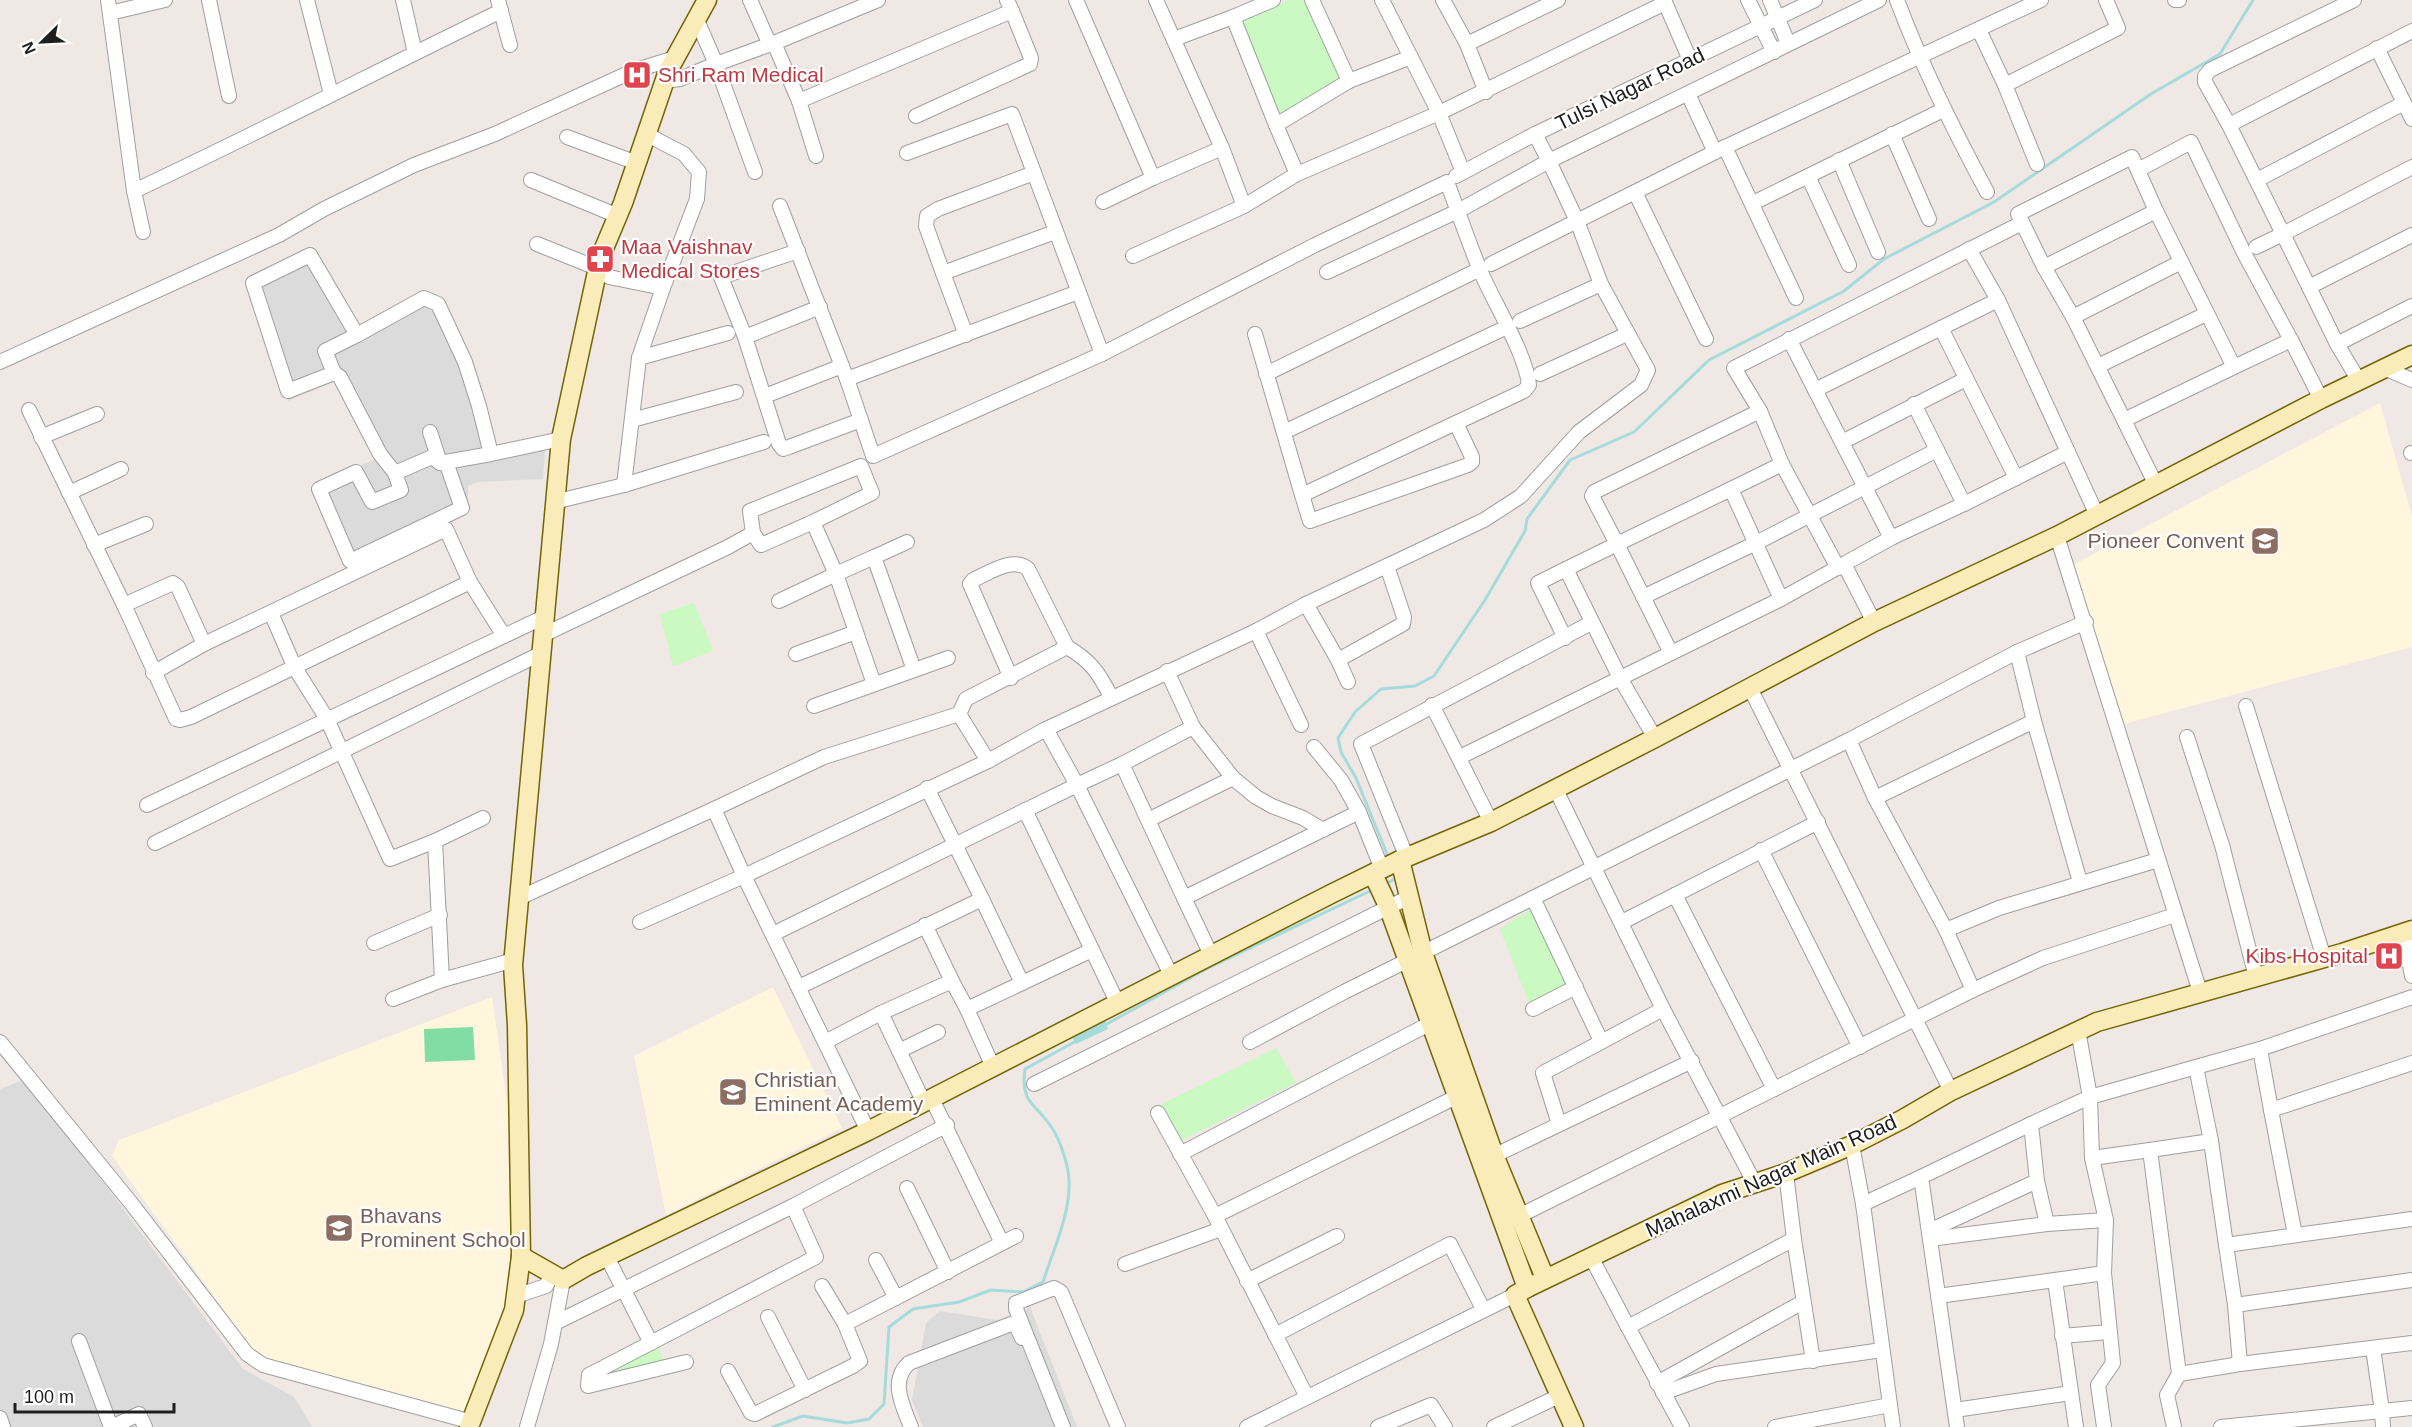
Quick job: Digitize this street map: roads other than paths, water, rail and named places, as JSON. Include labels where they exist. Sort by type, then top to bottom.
[{"type":"street","points":[[143,232],[134,191],[109,7],[165,0]]},
{"type":"street","points":[[209,0],[229,96]]},
{"type":"street","points":[[308,0],[331,94]]},
{"type":"street","points":[[403,0],[415,53]]},
{"type":"street","points":[[0,1042],[131,1203],[248,1354],[263,1365],[471,1425],[514,1310],[521,1256],[517,1025],[513,960],[561,439],[603,273],[600,258],[637,164],[664,81],[707,0]]},
{"type":"street","points":[[750,0],[799,101],[816,156]]},
{"type":"street","points":[[664,81],[680,79],[878,0]]},
{"type":"street","points":[[1076,0],[1152,178]]},
{"type":"street","points":[[1156,0],[1222,148],[1244,206]]},
{"type":"street","points":[[1174,39],[1273,0]]},
{"type":"street","points":[[1312,0],[1349,81]]},
{"type":"street","points":[[1382,0],[1439,113],[1462,172]]},
{"type":"street","points":[[1443,0],[1467,44],[1486,92]]},
{"type":"street","points":[[1467,44],[1558,0]]},
{"type":"street","points":[[1748,0],[1774,52]]},
{"type":"street","points":[[1770,0],[1788,43]]},
{"type":"street","name":"Tulsi Nagar Road","points":[[861,420],[873,456],[1102,354],[1315,245],[1447,182],[1535,134],[1815,0]]},
{"type":"street","points":[[1327,272],[1458,211],[1549,161],[1879,0]]},
{"type":"street","points":[[1897,0],[1918,57],[1943,110],[1987,192]]},
{"type":"street","points":[[1266,374],[1720,150],[2041,0]]},
{"type":"street","points":[[2005,85],[2118,28],[2106,0]]},
{"type":"street","points":[[2354,0],[2210,70],[2205,76],[2205,82],[2257,180],[2337,344],[2358,381]]},
{"type":"street","points":[[1133,256],[1244,206],[1297,174],[1486,92],[1665,1],[1690,60]]},
{"type":"street","points":[[134,191],[270,127],[415,53],[499,5],[510,45]]},
{"type":"street","points":[[799,101],[1010,6],[1030,58],[1030,64],[916,116]]},
{"type":"street","points":[[1233,17],[1297,174]]},
{"type":"street","points":[[696,18],[716,64],[755,172]]},
{"type":"street","points":[[1979,30],[2005,85],[2037,164]]},
{"type":"street","points":[[2229,125],[2412,31]]},
{"type":"street","points":[[2377,48],[2412,119]]},
{"type":"street","points":[[1276,125],[1349,81],[1411,57]]},
{"type":"street","points":[[0,362],[279,235],[324,209],[414,165],[495,134],[633,71],[675,58]]},
{"type":"street","points":[[1688,94],[1753,203],[1796,297]]},
{"type":"street","points":[[2257,180],[2404,103]]},
{"type":"street","points":[[1753,203],[1943,110]]},
{"type":"street","points":[[907,153],[1012,114],[1102,354]]},
{"type":"street","points":[[624,485],[639,358],[697,199],[699,172],[684,154],[646,134]]},
{"type":"street","points":[[640,922],[744,876],[988,761],[1111,697],[1256,631],[1306,604],[1484,520],[1521,496],[1579,432],[1641,385],[1648,370],[1601,284],[1577,221],[1535,134]]},
{"type":"street","points":[[1892,134],[1929,219]]},
{"type":"street","points":[[567,137],[637,164]]},
{"type":"street","points":[[2138,170],[2191,142],[2244,253],[2321,399]]},
{"type":"street","points":[[1103,202],[1222,148]]},
{"type":"street","points":[[2156,485],[2098,366],[2018,214],[2132,157],[2206,314],[2234,367]]},
{"type":"street","points":[[1839,160],[1878,252]]},
{"type":"street","points":[[2256,247],[2412,167]]},
{"type":"street","points":[[966,336],[926,226],[927,216],[938,209],[1034,173]]},
{"type":"street","points":[[1808,176],[1849,265]]},
{"type":"street","points":[[531,180],[618,216]]},
{"type":"street","points":[[1302,495],[1456,423],[1524,390],[1529,385],[1528,376],[1485,267],[1447,182]]},
{"type":"street","points":[[1635,192],[1706,339]]},
{"type":"street","points":[[780,206],[798,250],[845,373],[861,420],[783,448],[779,444],[745,337],[721,277],[798,250]]},
{"type":"street","points":[[2044,267],[2156,211]]},
{"type":"street","points":[[1874,622],[1810,516],[1782,464],[1760,411],[1734,368],[2022,223]]},
{"type":"street","points":[[943,273],[1055,232]]},
{"type":"street","points":[[2309,287],[2412,235]]},
{"type":"street","points":[[537,244],[603,273],[663,288]]},
{"type":"street","points":[[1969,249],[1998,300],[2097,515]]},
{"type":"street","points":[[334,373],[288,391],[253,283],[310,255],[357,335]]},
{"type":"street","points":[[2073,317],[2181,262]]},
{"type":"street","points":[[1520,321],[1601,284]]},
{"type":"street","points":[[765,396],[966,336],[1078,292]]},
{"type":"street","points":[[430,432],[462,508],[350,561],[319,489],[357,472],[372,502],[401,490],[395,472],[380,454],[340,377],[334,373],[325,351],[424,298],[438,304],[465,362],[480,406],[491,454]]},
{"type":"street","points":[[1815,390],[1998,300]]},
{"type":"street","points":[[2337,344],[2412,306]]},
{"type":"street","points":[[745,337],[820,307]]},
{"type":"street","points":[[2098,366],[2206,314]]},
{"type":"street","points":[[1284,432],[1507,327]]},
{"type":"street","points":[[1941,328],[2016,478]]},
{"type":"street","points":[[639,358],[728,333]]},
{"type":"street","points":[[1256,334],[1310,521],[1468,465],[1472,462],[1472,457],[1456,423]]},
{"type":"street","points":[[1540,374],[1628,334]]},
{"type":"street","points":[[1790,339],[1892,538]]},
{"type":"street","points":[[2124,420],[2291,340]]},
{"type":"street","points":[[516,1296],[546,1286],[558,1277],[607,1257],[868,1131],[1212,957],[1388,875],[1656,738],[1874,622],[2057,536],[2321,399],[2412,355]]},
{"type":"street","points":[[2384,368],[2412,380]]},
{"type":"street","points":[[1842,442],[1966,379]]},
{"type":"street","points":[[632,420],[735,392]]},
{"type":"street","points":[[1914,404],[1964,504]]},
{"type":"street","points":[[28,410],[124,605],[172,716],[180,720],[295,668],[470,582]]},
{"type":"street","points":[[1671,653],[1592,496],[1594,492],[1760,411]]},
{"type":"street","points":[[41,437],[97,414]]},
{"type":"street","points":[[395,472],[432,457],[443,463],[561,439]]},
{"type":"street","points":[[554,502],[624,485],[764,442]]},
{"type":"street","points":[[1643,597],[1810,516],[1937,450]]},
{"type":"street","points":[[1460,757],[1781,599],[1892,538],[2068,452]]},
{"type":"street","points":[[1565,638],[1538,583],[1782,464]]},
{"type":"street","points":[[861,466],[872,493],[813,522],[760,545],[753,532],[750,511],[861,466]]},
{"type":"street","points":[[69,493],[122,469]]},
{"type":"street","points":[[1731,489],[1781,599]]},
{"type":"street","points":[[813,522],[836,574],[874,684]]},
{"type":"street","points":[[94,545],[146,524]]},
{"type":"street","points":[[153,673],[204,644],[446,529],[470,582],[504,636]]},
{"type":"street","points":[[147,805],[504,636],[543,626],[728,547],[753,532]]},
{"type":"street","points":[[2057,536],[2086,622],[2200,992]]},
{"type":"street","points":[[778,601],[907,542]]},
{"type":"street","points":[[874,557],[914,670]]},
{"type":"street","points":[[1011,678],[970,584],[973,580],[1013,564],[1022,564],[1028,570],[1067,647],[1085,657],[1102,679],[1111,697]]},
{"type":"street","points":[[1338,660],[1403,624],[1404,617],[1387,566]]},
{"type":"street","points":[[1566,569],[1620,678],[1656,738]]},
{"type":"street","points":[[124,605],[173,583],[178,587],[204,644]]},
{"type":"street","points":[[1306,604],[1348,682]]},
{"type":"street","points":[[271,613],[295,668],[327,719],[343,752],[390,859],[483,818]]},
{"type":"street","points":[[1250,1042],[1344,992],[1407,963],[1849,740],[2017,652],[2086,622]]},
{"type":"street","points":[[1545,1278],[1520,1216],[1487,1159],[1456,1097],[1407,963],[1361,744],[1591,623]]},
{"type":"street","points":[[1256,631],[1301,725]]},
{"type":"street","points":[[796,654],[856,632]]},
{"type":"street","points":[[519,898],[824,757],[959,714],[966,699],[984,688],[1011,678],[1067,647]]},
{"type":"street","points":[[2017,652],[2034,722],[2080,882]]},
{"type":"street","points":[[155,843],[542,653]]},
{"type":"street","points":[[814,706],[948,658]]},
{"type":"street","points":[[1167,671],[1193,728],[1233,778],[1256,797],[1303,818],[1323,830]]},
{"type":"street","points":[[1750,688],[1952,1090]]},
{"type":"street","points":[[1432,705],[1491,822]]},
{"type":"street","points":[[2246,706],[2324,958]]},
{"type":"street","points":[[959,714],[988,761]]},
{"type":"street","points":[[1875,798],[2034,722]]},
{"type":"street","points":[[773,934],[1193,728]]},
{"type":"street","points":[[1046,729],[1077,784],[1172,977]]},
{"type":"street","points":[[2187,737],[2222,846],[2256,977]]},
{"type":"street","points":[[1849,740],[1875,798],[1946,930],[1973,990]]},
{"type":"street","points":[[1314,747],[1341,780],[1359,812],[1388,875],[1409,897],[1423,953],[1487,1159],[1521,1291],[1559,1396],[1574,1427]]},
{"type":"street","points":[[1122,764],[1212,957]]},
{"type":"street","points":[[1148,820],[1233,778]]},
{"type":"street","points":[[927,788],[957,845],[1022,983]]},
{"type":"street","points":[[1555,788],[1663,1009],[1692,1060],[1718,1117],[1754,1182]]},
{"type":"street","points":[[714,809],[744,876],[868,1131]]},
{"type":"street","points":[[1025,810],[1118,1004]]},
{"type":"street","points":[[1184,898],[1359,812]]},
{"type":"street","points":[[1622,922],[1818,822]]},
{"type":"street","points":[[435,840],[442,980]]},
{"type":"street","points":[[1761,850],[1860,1047]]},
{"type":"street","points":[[1946,930],[2000,908],[2158,860]]},
{"type":"street","points":[[1388,875],[1409,897]]},
{"type":"street","points":[[1034,1084],[1388,875]]},
{"type":"street","points":[[1676,895],[1774,1089]]},
{"type":"street","points":[[1533,898],[1601,1041]]},
{"type":"street","points":[[799,987],[982,899]]},
{"type":"street","points":[[374,944],[440,915]]},
{"type":"street","points":[[1503,1222],[1520,1216],[1973,990],[2043,958],[2175,915]]},
{"type":"street","points":[[925,925],[993,1067]]},
{"type":"street","points":[[2408,931],[2412,976]]},
{"type":"street","name":"Mahalaxmi Nagar Main Road","points":[[1249,1427],[1545,1278],[1722,1194],[1786,1173],[1852,1145],[1952,1090],[2078,1030],[2097,1022],[2324,958],[2408,931]]},
{"type":"street","points":[[967,1009],[1092,950]]},
{"type":"street","points":[[393,999],[442,980],[513,960]]},
{"type":"street","points":[[825,1042],[881,1013],[952,981]]},
{"type":"street","points":[[1533,1009],[1576,987]]},
{"type":"street","points":[[1863,1204],[2090,1097],[2260,1048],[2412,997]]},
{"type":"street","points":[[1559,1124],[1543,1073],[1663,1009]]},
{"type":"street","points":[[881,1013],[899,1051],[928,1100],[947,1125],[1002,1243]]},
{"type":"street","points":[[1180,1155],[1430,1024]]},
{"type":"street","points":[[2078,1030],[2090,1097],[2092,1158],[2106,1220],[2104,1273],[2112,1363],[2098,1385],[2104,1427]]},
{"type":"street","points":[[899,1051],[938,1032]]},
{"type":"street","points":[[2260,1048],[2295,1235]]},
{"type":"street","points":[[1487,1159],[1692,1060]]},
{"type":"street","points":[[2271,1110],[2412,1063]]},
{"type":"street","points":[[2196,1067],[2211,1141],[2235,1305],[2240,1364]]},
{"type":"street","points":[[1215,1216],[1456,1097]]},
{"type":"street","points":[[1158,1113],[1215,1216],[1246,1281],[1307,1397]]},
{"type":"street","points":[[2031,1124],[2037,1180],[2047,1224]]},
{"type":"street","points":[[555,1323],[793,1206],[947,1125]]},
{"type":"street","points":[[2092,1158],[2211,1141]]},
{"type":"street","points":[[1852,1145],[1863,1204],[1893,1427]]},
{"type":"street","points":[[2150,1150],[2179,1374],[2167,1395],[2174,1427]]},
{"type":"street","points":[[1786,1173],[1813,1360]]},
{"type":"street","points":[[1921,1178],[1957,1427]]},
{"type":"street","points":[[1929,1235],[2037,1180]]},
{"type":"street","points":[[907,1188],[948,1272]]},
{"type":"street","points":[[686,1362],[588,1386],[589,1375],[816,1257],[793,1206]]},
{"type":"street","points":[[2226,1245],[2412,1219]]},
{"type":"street","points":[[1929,1235],[2106,1220]]},
{"type":"street","points":[[1125,1264],[1221,1229]]},
{"type":"street","points":[[845,1324],[1016,1236]]},
{"type":"street","points":[[1246,1281],[1337,1236]]},
{"type":"street","points":[[1628,1328],[1794,1239]]},
{"type":"street","points":[[1275,1335],[1450,1244],[1483,1309]]},
{"type":"street","points":[[521,1256],[558,1277]]},
{"type":"street","points":[[607,1257],[651,1343]]},
{"type":"street","points":[[1590,1257],[1682,1427]]},
{"type":"street","points":[[876,1260],[896,1298]]},
{"type":"street","points":[[1938,1296],[2104,1273]]},
{"type":"street","points":[[526,1427],[543,1375],[555,1323],[558,1277]]},
{"type":"street","points":[[2235,1305],[2412,1280]]},
{"type":"street","points":[[2055,1281],[2076,1427]]},
{"type":"street","points":[[728,1371],[751,1413],[755,1414],[860,1361],[845,1324],[822,1286]]},
{"type":"street","points":[[1063,1427],[1016,1309],[1016,1303],[1054,1288],[1061,1292],[1118,1427]]},
{"type":"street","points":[[1660,1388],[1803,1302]]},
{"type":"street","points":[[768,1317],[805,1390]]},
{"type":"street","points":[[911,1427],[898,1394],[899,1380],[905,1367],[1011,1324],[1017,1327],[1056,1427]]},
{"type":"street","points":[[2062,1336],[2109,1332]]},
{"type":"street","points":[[79,1341],[112,1427],[139,1414],[145,1427]]},
{"type":"street","points":[[2179,1374],[2240,1364],[2412,1343]]},
{"type":"street","points":[[2373,1348],[2383,1427]]},
{"type":"street","points":[[1660,1388],[1716,1374],[1882,1350]]},
{"type":"street","points":[[1955,1410],[2071,1393]]},
{"type":"street","points":[[1494,1427],[1559,1396]]},
{"type":"street","points":[[1378,1427],[1431,1405],[1445,1427]]},
{"type":"street","points":[[1775,1427],[1890,1405]]},
{"type":"street","points":[[2221,1427],[2412,1408]]},
{"type":"street","points":[[0,1418],[3,1427]]},
{"type":"water","points":[[1104,1016],[1108,1029],[1076,1044],[1069,1032]]},
{"type":"waterway","points":[[1389,859],[1356,778],[1341,752],[1338,738],[1355,712],[1381,689],[1415,686],[1434,676],[1485,600],[1525,531],[1527,519],[1570,460],[1634,432],[1709,360],[1844,291],[1884,259],[1994,202],[2151,94],[2220,54],[2253,0]]},
{"type":"waterway","points":[[1383,885],[1397,878],[1396,876]]},
{"type":"waterway","points":[[1105,1025],[1208,968],[1372,890]]},
{"type":"waterway","points":[[773,1427],[803,1416],[847,1423],[869,1419],[884,1404],[889,1327],[913,1309],[959,1302],[991,1290],[1023,1292],[1043,1282],[1066,1213],[1068,1171],[1055,1132],[1027,1096],[1024,1081],[1025,1069],[1078,1040]]},
{"type":"place","name":"Shri Ram Medical","points":[[637,75]]},
{"type":"place","name":"Maa Vaishnav Medical Stores","points":[[600,259]]},
{"type":"place","name":"Pioneer Convent","points":[[2265,541]]},
{"type":"place","name":"Kibs Hospital","points":[[2389,956]]},
{"type":"place","name":"Christian Eminent Academy","points":[[733,1092]]},
{"type":"place","name":"Bhavans Prominent School","points":[[339,1228]]}]
